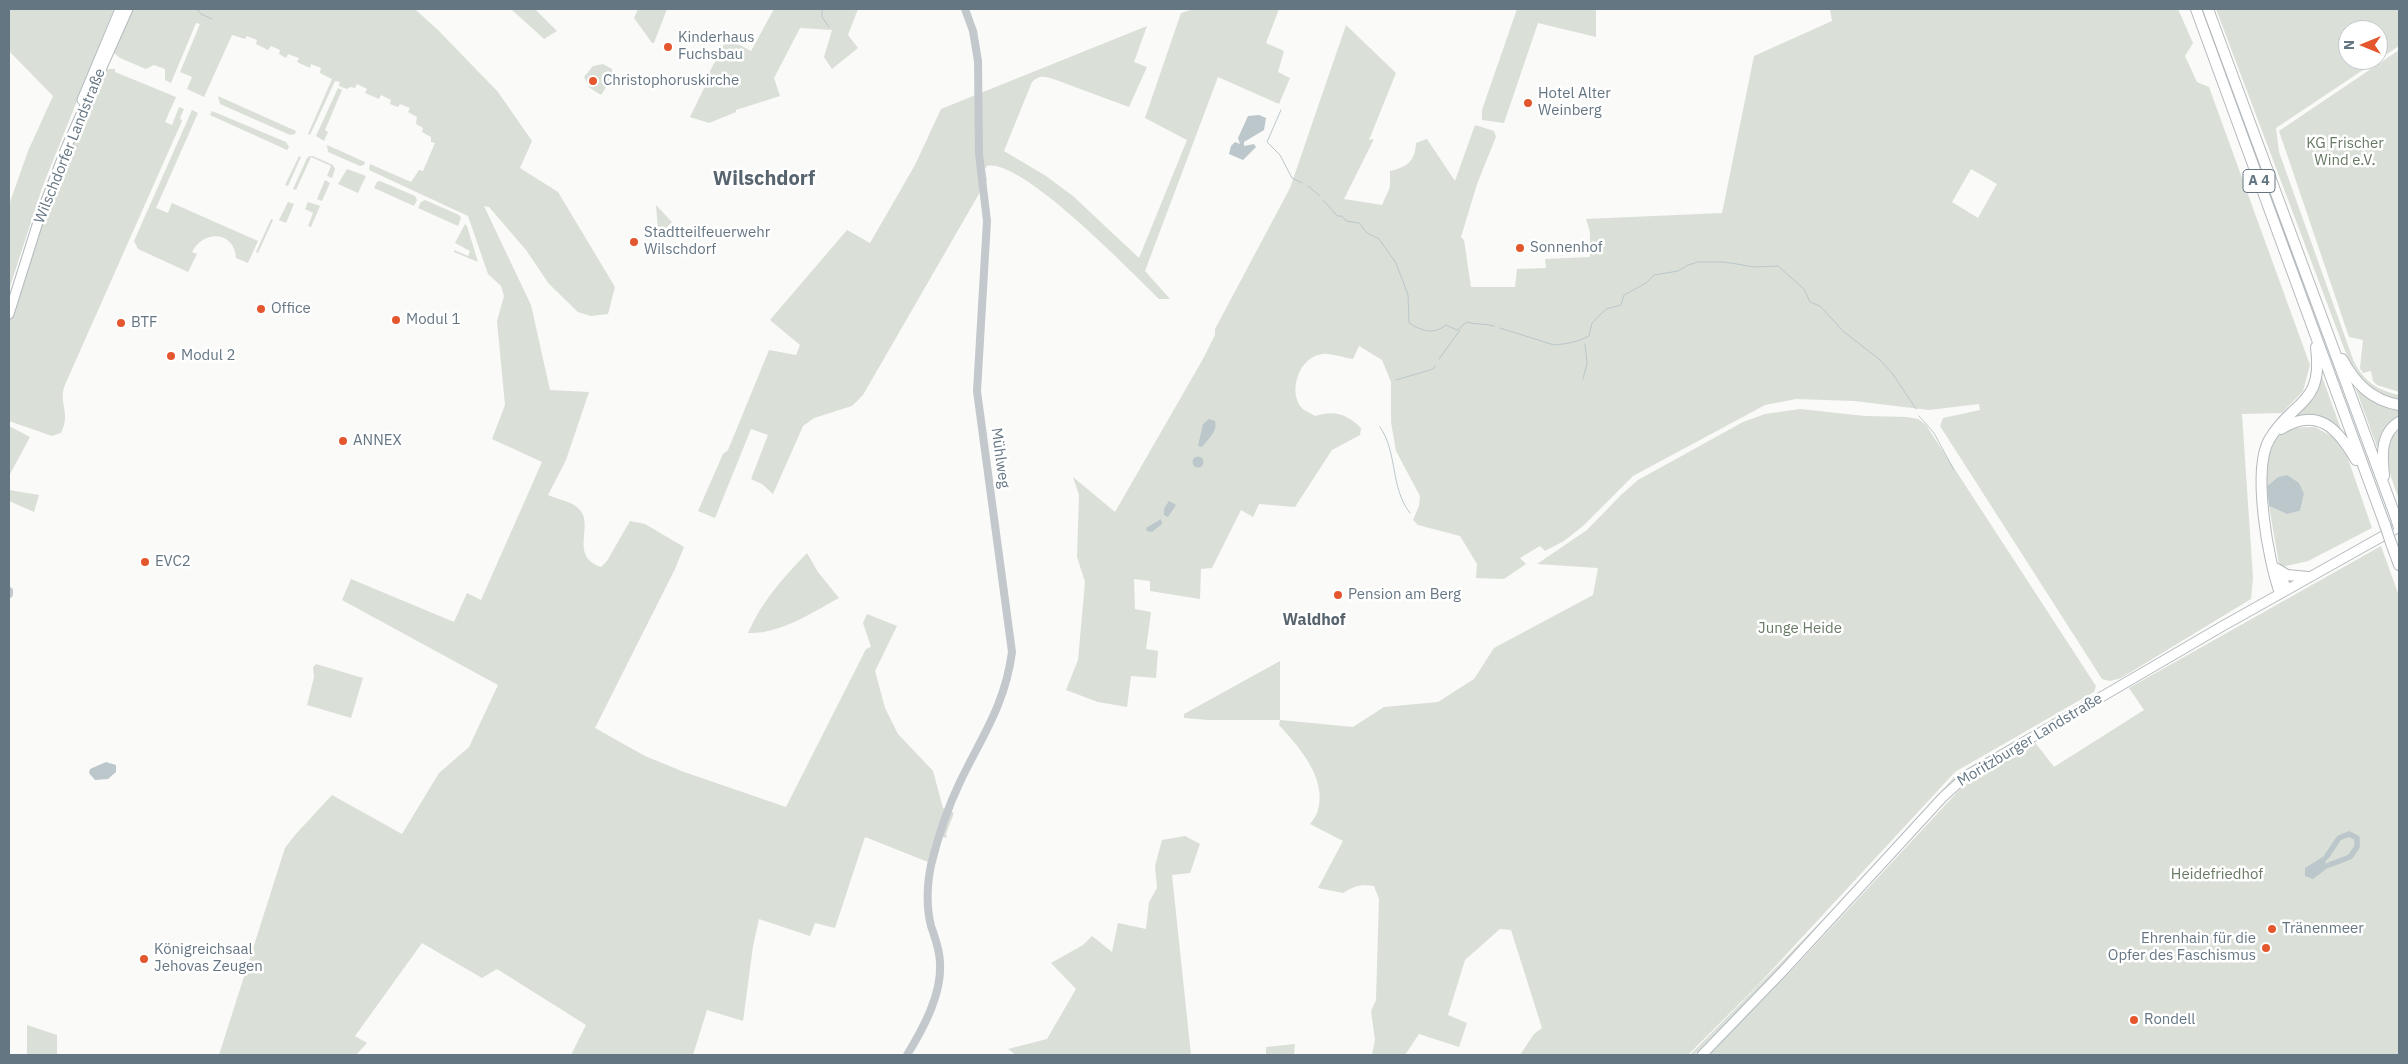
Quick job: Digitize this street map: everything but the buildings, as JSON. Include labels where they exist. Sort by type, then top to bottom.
[{"type":"highway","name":"A 4","points":[[2196,9],[2399,565]]},
{"type":"highway","name":"A 4","points":[[2208,9],[2398,524]]},
{"type":"highway","points":[[2283,591],[2270,563],[2261,472],[2264,450],[2274,434],[2305,402],[2314,386],[2317,369],[2314,331]]},
{"type":"highway","points":[[2328,335],[2360,385],[2380,400],[2399,405]]},
{"type":"highway","points":[[2274,434],[2292,423],[2302,420],[2325,424],[2341,436],[2371,488]]},
{"type":"highway","points":[[2386,494],[2383,447],[2388,434],[2399,422]]},
{"type":"highway","points":[[2267,529],[2283,591]]},
{"type":"highway","points":[[2277,569],[2287,575],[2308,577]]},
{"type":"main road","name":"Wilschdorfer Landstraße","points":[[9,300],[46,188],[120,9]]},
{"type":"main road","name":"Wilschdorfer Landstraße","points":[[9,314],[38,222],[63,157],[128,9]]},
{"type":"main road","name":"Moritzburger Landstraße","points":[[1702,1055],[1784,970],[1957,783],[2067,716],[2398,524]]},
{"type":"street","name":"Mühlweg","points":[[907,1055],[926,1020],[939,974],[940,963],[928,907],[927,889],[931,866],[946,814],[1002,699],[1009,676],[1012,652],[977,391],[987,221],[979,154],[979,91],[976,44],[965,9]]},
{"type":"green space","points":[[9,9],[114,9],[42,188],[9,290],[9,205],[28,151],[53,96],[9,51]]},
{"type":"green space","points":[[131,9],[415,9],[498,92],[532,141],[520,168],[558,192],[615,287],[608,314],[591,316],[578,312],[549,284],[526,250],[489,207],[484,206],[531,305],[550,390],[589,392],[566,460],[548,495],[570,503],[580,510],[584,517],[584,549],[586,556],[591,562],[601,567],[607,561],[630,521],[645,524],[684,547],[675,569],[595,728],[645,756],[684,772],[786,807],[866,649],[871,647],[863,623],[867,614],[897,626],[875,671],[885,708],[898,734],[933,771],[943,808],[954,813],[946,834],[947,838],[937,835],[928,862],[865,837],[835,928],[815,923],[810,936],[759,919],[753,946],[743,1021],[707,1010],[693,1055],[571,1055],[586,1025],[497,969],[482,978],[422,943],[355,1036],[367,1043],[356,1055],[219,1055],[285,848],[332,795],[402,834],[439,773],[469,747],[498,685],[342,600],[351,579],[454,622],[467,593],[481,600],[542,462],[492,439],[505,405],[497,321],[504,296],[501,286],[488,274],[468,216],[369,170],[370,164],[411,182],[419,170],[423,171],[435,143],[431,142],[431,137],[422,132],[423,128],[416,124],[417,117],[408,112],[410,108],[400,104],[398,107],[390,104],[391,100],[381,95],[379,99],[365,93],[367,89],[357,84],[355,88],[350,87],[347,89],[339,86],[340,82],[335,81],[310,135],[308,134],[332,79],[320,73],[321,68],[311,64],[310,68],[297,62],[299,58],[288,54],[286,58],[279,54],[280,50],[271,46],[268,50],[256,44],[257,40],[247,36],[245,39],[232,35],[204,97],[187,89],[192,77],[180,72],[200,24],[196,23],[171,83],[165,80],[165,69],[154,65],[146,69],[120,58],[114,53],[114,48]]},
{"type":"green space","points":[[511,9],[535,9],[557,31],[544,39]]},
{"type":"green space","points":[[638,9],[667,9],[654,43],[652,43],[634,18]]},
{"type":"green space","points":[[774,9],[858,9],[848,35],[858,48],[832,69],[824,57],[832,30],[800,28],[774,78],[780,96],[736,110],[736,112],[709,123],[690,117],[709,78],[707,77],[727,38],[751,51]]},
{"type":"green space","points":[[1194,9],[1279,9],[1266,43],[1284,51],[1278,72],[1290,78],[1279,104],[1218,77],[1145,271],[1170,299],[1159,299],[1102,243],[1050,198],[1025,180],[1003,168],[987,166],[985,169],[987,180],[863,395],[852,406],[814,418],[803,426],[773,494],[762,484],[751,479],[768,435],[751,429],[715,518],[698,511],[723,454],[728,450],[769,350],[796,355],[800,345],[770,320],[847,230],[870,243],[915,165],[941,109],[1147,26],[1134,62],[1147,67],[1129,107],[1056,80],[1040,77],[1032,82],[1004,151],[1046,176],[1073,196],[1139,258],[1187,140],[1145,118],[1181,13]]},
{"type":"green space","points":[[1517,9],[1596,9],[1596,37],[1538,23],[1504,123],[1482,120],[1482,110]]},
{"type":"green space","points":[[1830,9],[2178,9],[2193,43],[2185,56],[2197,82],[2209,87],[2310,365],[2303,391],[2282,413],[2242,414],[2253,578],[2251,599],[2121,678],[2110,681],[2102,679],[1940,426],[1943,418],[1980,410],[1979,404],[1929,410],[1854,401],[1796,399],[1765,405],[1633,476],[1583,526],[1564,541],[1545,551],[1540,546],[1520,558],[1526,564],[1504,579],[1476,578],[1477,564],[1460,536],[1418,525],[1413,520],[1419,506],[1420,496],[1396,451],[1391,422],[1391,382],[1382,360],[1359,346],[1353,359],[1326,354],[1314,356],[1307,361],[1298,376],[1296,384],[1297,400],[1302,408],[1315,416],[1328,413],[1340,414],[1351,419],[1361,428],[1360,435],[1332,450],[1295,507],[1259,504],[1253,517],[1241,510],[1212,568],[1201,569],[1200,599],[1150,591],[1150,581],[1134,579],[1135,609],[1151,612],[1146,649],[1158,651],[1156,678],[1131,676],[1127,707],[1098,702],[1066,690],[1078,660],[1085,582],[1077,557],[1079,495],[1073,477],[1115,512],[1203,359],[1215,335],[1215,329],[1290,188],[1346,25],[1396,73],[1369,140],[1374,139],[1344,199],[1382,205],[1390,187],[1390,171],[1401,168],[1409,163],[1414,155],[1416,143],[1427,139],[1455,181],[1475,125],[1494,131],[1496,137],[1477,184],[1461,237],[1464,240],[1471,287],[1515,287],[1517,269],[1546,268],[1545,259],[1590,257],[1590,232],[1586,219],[1722,213],[1754,56],[1832,21]],"holes":[[[1971,169],[1997,184],[1978,218],[1952,202]]]},
{"type":"green space","points":[[2216,9],[2399,9],[2399,46],[2388,53],[2388,20],[2338,20],[2338,70],[2363,70],[2276,128],[2279,152],[2354,362],[2372,384],[2384,391],[2399,395],[2399,402],[2377,393],[2365,383],[2350,364]]},
{"type":"green space","name":"KG Frischer Wind e.V.","points":[[2399,50],[2399,392],[2377,385],[2373,381],[2371,371],[2363,373],[2360,368],[2363,340],[2349,337],[2279,131],[2369,70],[2388,70],[2388,57]]},
{"type":"green space","points":[[603,64],[612,69],[613,77],[601,95],[590,88],[584,77],[593,66]]},
{"type":"green space","points":[[115,69],[115,72],[176,97],[165,122],[172,125],[179,107],[184,109],[180,118],[182,121],[64,387],[64,426],[61,433],[52,436],[9,421],[9,320],[66,156],[105,71]]},
{"type":"green space","points":[[338,88],[342,90],[325,130],[328,132],[324,141],[316,136]]},
{"type":"green space","points":[[218,96],[296,131],[295,134],[290,135],[220,104]]},
{"type":"green space","points":[[192,110],[198,113],[156,208],[168,213],[172,203],[258,241],[248,263],[236,258],[230,242],[218,236],[203,239],[197,245],[192,252],[197,254],[188,272],[138,249],[134,241]]},
{"type":"green space","points":[[212,111],[286,142],[289,147],[287,150],[210,115]]},
{"type":"green space","points":[[327,145],[365,162],[364,165],[360,166],[328,152]]},
{"type":"green space","points":[[299,156],[301,157],[288,186],[285,185]]},
{"type":"green space","points":[[310,156],[333,165],[335,169],[332,178],[327,176],[331,166],[311,157],[296,190],[293,189],[307,158]]},
{"type":"green space","points":[[347,169],[366,176],[358,193],[338,184]]},
{"type":"green space","points":[[325,180],[330,183],[322,201],[317,199]]},
{"type":"green space","points":[[380,181],[415,196],[417,200],[414,206],[374,188],[377,182]]},
{"type":"green space","points":[[425,200],[459,215],[461,218],[458,226],[418,208],[421,202]]},
{"type":"green space","points":[[288,202],[294,204],[286,223],[279,220]]},
{"type":"green space","points":[[308,202],[320,206],[311,227],[308,226],[313,213],[305,209]]},
{"type":"green space","points":[[656,205],[672,222],[662,232],[658,230]]},
{"type":"green space","points":[[271,219],[273,220],[258,253],[256,252]]},
{"type":"green space","points":[[465,224],[478,262],[454,252],[454,250],[468,256],[470,251],[455,243]]},
{"type":"green space","points":[[2320,371],[2342,432],[2328,421],[2286,424]]},
{"type":"green space","points":[[2354,384],[2399,409],[2399,419],[2379,452]]},
{"type":"green space","name":"Junge Heide","points":[[1800,409],[1865,416],[1907,417],[1918,419],[1926,425],[2096,686],[2094,692],[1955,772],[1758,985],[1688,1055],[1520,1055],[1534,1034],[1542,1028],[1511,930],[1500,929],[1465,960],[1448,1015],[1467,1023],[1459,1047],[1419,1034],[1405,1055],[1372,1055],[1375,1040],[1371,1011],[1376,1000],[1379,899],[1374,886],[1358,886],[1343,893],[1318,888],[1343,841],[1310,824],[1318,810],[1319,786],[1303,753],[1279,725],[1280,720],[1353,727],[1384,707],[1438,702],[1474,679],[1494,648],[1593,595],[1598,568],[1537,564],[1587,530],[1638,480],[1743,422],[1765,414]]},
{"type":"green space","points":[[9,426],[30,437],[9,476]]},
{"type":"green space","points":[[2399,426],[2399,499],[2389,470],[2388,453],[2389,444]]},
{"type":"green space","points":[[2315,427],[2333,437],[2347,456],[2372,528],[2308,561],[2282,567],[2279,564],[2269,506],[2287,514],[2300,511],[2304,494],[2278,477],[2267,486],[2269,459],[2274,443],[2286,431]]},
{"type":"green space","points":[[9,490],[39,495],[34,512],[9,501]]},
{"type":"green space","name":"Heidefriedhof","points":[[2381,546],[2399,596],[2399,1055],[1706,1055],[1791,971],[1962,787],[2034,741],[2054,767],[2144,710],[2129,688]]},
{"type":"green space","points":[[807,553],[818,572],[839,598],[795,622],[772,630],[748,633],[774,590]]},
{"type":"green space","points":[[1280,661],[1280,720],[1208,720],[1184,718],[1184,714]]},
{"type":"green space","points":[[316,664],[363,678],[351,718],[307,705],[314,677],[313,667]]},
{"type":"green space","points":[[2058,716],[1957,778],[1850,895],[1848,893],[1956,775]]},
{"type":"green space","points":[[1185,836],[1200,844],[1190,873],[1172,875],[1191,1055],[1016,1055],[1008,1049],[1047,1039],[1076,989],[1051,963],[1083,945],[1092,936],[1112,952],[1118,923],[1146,929],[1149,902],[1157,888],[1155,866],[1162,840]]},
{"type":"green space","points":[[1846,896],[1760,989],[1694,1055],[1690,1055]]},
{"type":"green space","points":[[27,1025],[57,1035],[57,1055],[27,1055]]},
{"type":"green space","points":[[1295,1044],[1294,1055],[1266,1055],[1266,1047]]},
{"type":"shaded area","points":[[1259,115],[1266,118],[1264,130],[1244,142],[1244,146],[1254,144],[1256,147],[1243,160],[1229,154],[1231,146],[1235,142],[1240,144],[1238,138],[1248,116]]},
{"type":"shaded area","points":[[1209,419],[1215,421],[1214,432],[1202,447],[1198,446],[1203,424]]},
{"type":"shaded area","points":[[1198,456],[1204,462],[1198,468],[1192,462]]},
{"type":"shaded area","points":[[2287,475],[2299,483],[2304,494],[2300,511],[2287,514],[2269,506],[2267,486],[2278,477]]},
{"type":"shaded area","points":[[1169,501],[1176,505],[1168,517],[1164,515],[1164,509]]},
{"type":"shaded area","points":[[1161,519],[1162,524],[1152,532],[1147,531],[1146,528]]},
{"type":"shaded area","points":[[106,762],[116,765],[116,772],[108,779],[95,780],[89,773],[90,769]]},
{"type":"shaded area","points":[[2326,855],[2328,858],[2325,862],[2329,867],[2313,879],[2305,876],[2305,868]]},
{"type":"waterway","points":[[197,9],[201,14],[212,19]]},
{"type":"waterway","points":[[822,9],[822,17],[829,27]]},
{"type":"waterway","points":[[1281,110],[1267,142],[1280,155],[1292,178],[1302,183]]},
{"type":"waterway","points":[[1308,186],[1320,196]]},
{"type":"waterway","points":[[1323,200],[1337,216],[1342,216],[1346,221],[1359,223],[1367,233],[1379,239],[1396,263],[1408,295],[1409,323],[1428,331],[1437,330],[1446,325],[1457,330],[1467,322],[1494,326]]},
{"type":"waterway","points":[[1500,328],[1554,345],[1572,342],[1589,336],[1592,323],[1606,309],[1621,305],[1624,295],[1646,283],[1654,275],[1678,271],[1698,262],[1724,262],[1755,267],[1778,266],[1804,289],[1810,302],[1820,306],[1844,332],[1879,359],[1892,373],[1916,409]]},
{"type":"waterway","points":[[1439,359],[1460,330]]},
{"type":"waterway","points":[[1583,379],[1587,363],[1585,344]]},
{"type":"waterway","points":[[1396,380],[1433,369],[1435,366]]},
{"type":"waterway","points":[[1919,416],[1934,433],[1954,470]]},
{"type":"waterway","points":[[1380,427],[1386,437],[1399,493],[1410,513]]},
{"type":"waterway","points":[[2327,856],[2339,838],[2349,834],[2357,838],[2357,847],[2350,857],[2329,865]]},
{"type":"place","name":"Kinderhaus Fuchsbau","points":[[668,47]]},
{"type":"place","name":"Christophoruskirche","points":[[593,81]]},
{"type":"place","name":"Hotel Alter Weinberg","points":[[1528,103]]},
{"type":"place","name":"Stadtteilfeuerwehr Wilschdorf","points":[[634,242]]},
{"type":"place","name":"Sonnenhof","points":[[1520,248]]},
{"type":"place","name":"Office","points":[[261,309]]},
{"type":"place","name":"Modul 1","points":[[396,320]]},
{"type":"place","name":"BTF","points":[[121,323]]},
{"type":"place","name":"Modul 2","points":[[171,356]]},
{"type":"place","name":"ANNEX","points":[[343,441]]},
{"type":"place","name":"EVC2","points":[[145,562]]},
{"type":"place","name":"Pension am Berg","points":[[1338,595]]},
{"type":"place","name":"Tränenmeer","points":[[2272,929]]},
{"type":"place","name":"Ehrenhain für die Opfer des Faschismus","points":[[2266,948]]},
{"type":"place","name":"Königreichsaal Jehovas Zeugen","points":[[144,959]]},
{"type":"place","name":"Rondell","points":[[2134,1020]]},
{"type":"district","name":"Wilschdorf","points":[[764,179]]},
{"type":"district","name":"Waldhof","points":[[1314,620]]}]
